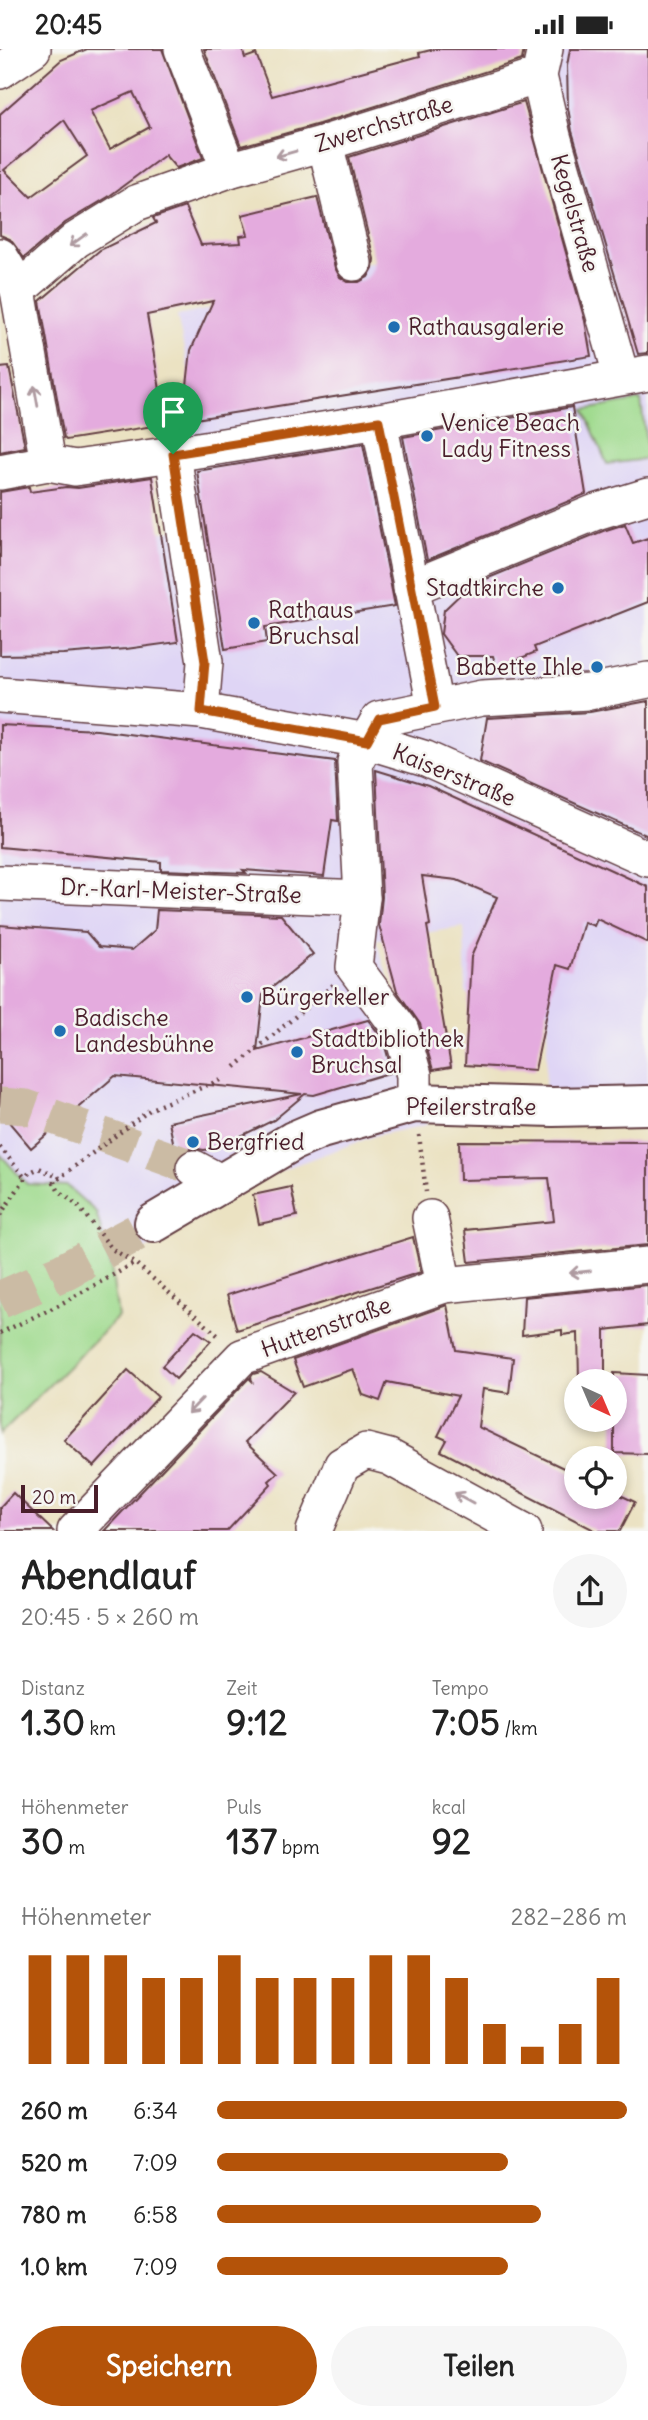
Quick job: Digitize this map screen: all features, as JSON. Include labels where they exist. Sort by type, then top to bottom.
[{"type":"main road","name":"Pfeilerstraße","points":[[154,1223],[208,1175],[321,1129],[414,1103],[553,1107],[648,1105]]},
{"type":"street","points":[[182,49],[229,170]]},
{"type":"street","name":"Zwerchstraße","points":[[18,290],[76,240],[136,203],[229,170],[325,143],[542,63]]},
{"type":"street","name":"Kegelstraße","points":[[542,63],[553,136],[617,361],[634,375]]},
{"type":"street","points":[[325,143],[354,263]]},
{"type":"street","points":[[0,255],[18,290],[48,463]]},
{"type":"street","points":[[0,472],[48,463],[75,468],[173,454],[379,421],[634,375]]},
{"type":"street","points":[[379,421],[435,707]]},
{"type":"street","points":[[173,454],[205,662],[201,711]]},
{"type":"street","points":[[411,588],[596,512],[648,496]]},
{"type":"street","points":[[414,1103],[414,1075],[401,1030],[354,967],[362,898],[355,762],[379,719],[482,698],[589,692],[648,680]]},
{"type":"street","name":"Kaiserstraße","points":[[0,695],[201,711],[367,741],[426,759],[648,859]]},
{"type":"street","name":"Dr.-Karl-Meister-Straße","points":[[0,883],[362,898]]},
{"type":"street","points":[[430,1218],[444,1285]]},
{"type":"street","name":"Huttenstraße","points":[[75,1531],[242,1356],[444,1285],[648,1265]]},
{"type":"street","points":[[314,1531],[342,1465],[366,1451],[389,1457],[524,1531]]},
{"type":"path","points":[[235,1067],[354,967]]},
{"type":"path","points":[[220,1080],[151,1109],[54,1182],[58,1190],[78,1206],[111,1249],[135,1263],[242,1356]]},
{"type":"path","points":[[414,1103],[430,1218]]},
{"type":"path","points":[[0,1147],[26,1179]]},
{"type":"path","points":[[0,1215],[29,1173],[39,1168],[60,1178]]},
{"type":"path","points":[[0,1333],[55,1307],[135,1263]]},
{"type":"shaded area","points":[[554,49],[648,49],[648,1121],[543,1122],[549,1011],[466,994],[464,927],[376,940],[421,1080],[427,1125],[377,1135],[273,1173],[149,1248],[111,1267],[96,1212],[67,1186],[27,1184],[0,1154],[0,589],[112,540],[174,530],[158,434],[200,425],[177,316],[298,290],[296,278],[487,239],[490,259],[591,229],[555,112]]},
{"type":"green space","points":[[641,400],[648,459],[607,464],[584,410]]},
{"type":"green space","points":[[0,1154],[27,1184],[67,1186],[96,1212],[111,1267],[118,1317],[0,1434]]},
{"type":"building","points":[[87,49],[162,49],[203,158],[176,168],[165,155],[108,197],[65,223],[24,258],[10,239],[0,235],[0,114],[61,60]],"holes":[[[133,92],[150,127],[110,149],[90,111]],[[64,120],[87,156],[31,197],[4,170]]]},
{"type":"building","points":[[204,49],[242,49],[245,58],[256,54],[272,96],[420,56],[419,53],[435,49],[524,49],[522,60],[241,146]]},
{"type":"building","points":[[570,49],[648,49],[648,353],[638,354],[572,131],[568,108],[567,66]]},
{"type":"building","points":[[524,102],[585,321],[591,356],[183,421],[191,350],[213,301],[147,315],[166,424],[66,440],[64,438],[40,301],[100,250],[156,223],[153,218],[185,207],[201,245],[241,243],[240,236],[248,235],[242,215],[317,197],[335,268],[340,277],[348,282],[359,282],[368,277],[374,259],[349,157]]},
{"type":"building","points":[[9,367],[25,447],[0,452],[0,368]]},
{"type":"building","name":"Rathausgalerie","points":[[572,407],[586,494],[427,560],[403,437]]},
{"type":"building","points":[[363,444],[395,606],[265,627],[267,642],[225,649],[197,471]]},
{"type":"building","points":[[152,477],[178,642],[63,654],[0,655],[0,492],[29,487],[30,492],[78,488]]},
{"type":"building","name":"Stadtkirche","points":[[625,524],[633,543],[648,538],[648,602],[534,647],[536,652],[499,667],[496,666],[493,656],[457,656],[441,634],[444,610],[469,586]]},
{"type":"building","points":[[648,701],[648,836],[480,761],[487,718],[590,712]]},
{"type":"building","points":[[0,725],[97,730],[335,761],[338,821],[332,820],[324,876],[243,870],[246,873],[161,870],[161,862],[0,847]]},
{"type":"building","points":[[376,770],[428,786],[648,887],[648,943],[597,919],[594,926],[584,922],[570,969],[557,965],[535,1070],[465,1065],[471,957],[497,897],[457,880],[422,876],[430,925],[427,926],[451,1067],[433,1070],[420,1024],[397,991],[379,925],[382,897]]},
{"type":"building","points":[[157,910],[281,915],[313,954],[263,995],[257,1051],[368,1020],[383,1039],[392,1072],[314,1095],[305,1094],[274,1120],[216,1148],[193,1148],[176,1156],[169,1122],[302,1094],[115,1076],[31,1148],[8,1121],[0,1105],[0,925],[86,932],[99,947],[132,950],[155,930]]},
{"type":"building","points":[[459,1141],[648,1142],[648,1245],[469,1262],[465,1230],[554,1221],[549,1178],[460,1180]]},
{"type":"building","points":[[291,1187],[297,1216],[259,1224],[253,1195]]},
{"type":"building","points":[[413,1237],[421,1272],[237,1330],[227,1295]]},
{"type":"building","points":[[648,1285],[648,1325],[605,1330],[605,1369],[579,1369],[578,1333],[562,1335],[562,1330],[522,1335],[524,1297]]},
{"type":"building","points":[[447,1305],[456,1350],[513,1358],[509,1393],[483,1389],[478,1427],[564,1468],[564,1509],[627,1509],[627,1498],[635,1502],[620,1531],[596,1531],[441,1451],[447,1440],[438,1436],[458,1396],[387,1382],[380,1401],[363,1395],[353,1369],[303,1387],[293,1360]]},
{"type":"building","points":[[195,1330],[211,1341],[176,1379],[162,1366]]},
{"type":"building","points":[[128,1370],[158,1397],[94,1467],[64,1440]]},
{"type":"building","points":[[261,1372],[294,1392],[245,1442],[278,1473],[227,1531],[104,1531],[249,1378],[252,1381],[253,1374]]},
{"type":"building","points":[[627,1374],[648,1375],[648,1454],[627,1453],[627,1446],[614,1446],[614,1432],[627,1432]]},
{"type":"building","points":[[13,1493],[53,1531],[0,1531],[0,1507]]},
{"type":"tunnel","points":[[0,1105],[26,1107],[194,1168]]},
{"type":"tunnel","points":[[0,1300],[61,1273],[154,1223]]},
{"type":"place","name":"Rathausgalerie","points":[[394,327]]},
{"type":"place","name":"Venice Beach Lady Fitness","points":[[427,436]]},
{"type":"place","name":"Stadtkirche","points":[[558,588]]},
{"type":"place","name":"Rathaus Bruchsal","points":[[254,623]]},
{"type":"place","name":"Babette Ihle","points":[[597,667]]},
{"type":"place","name":"Bürgerkeller","points":[[247,997]]},
{"type":"place","name":"Badische Landesbühne","points":[[60,1031]]},
{"type":"place","name":"Stadtbibliothek Bruchsal","points":[[297,1052]]},
{"type":"place","name":"Bergfried","points":[[193,1142]]},
{"type":"route","points":[[379,421],[435,707],[379,719],[367,741],[201,711],[205,662],[173,454],[379,421]]}]
